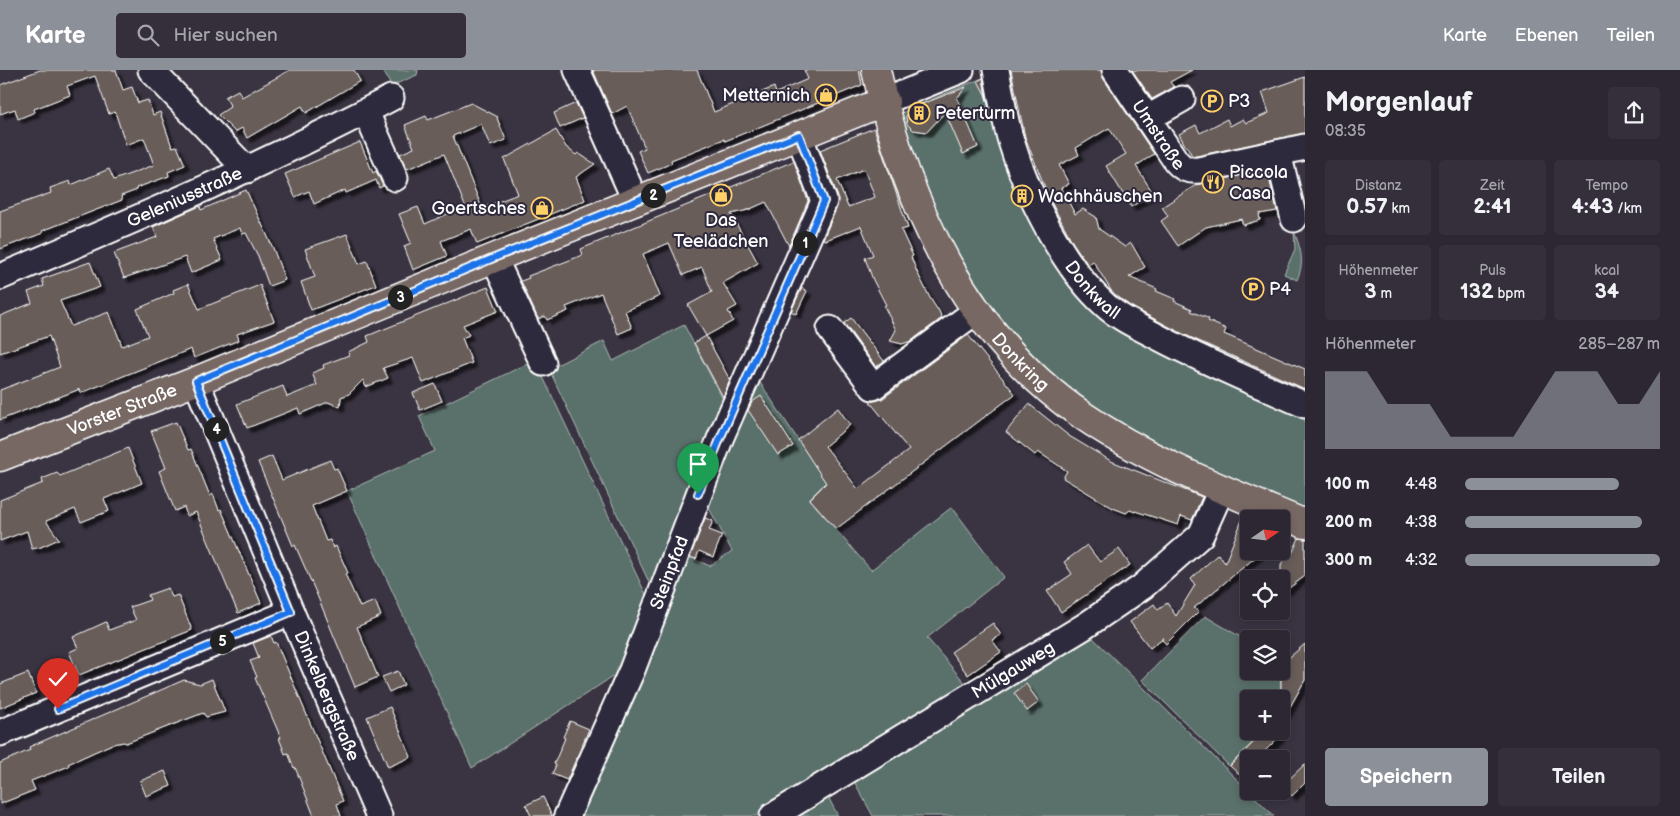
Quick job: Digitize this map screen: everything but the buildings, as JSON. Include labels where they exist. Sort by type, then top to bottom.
[{"type":"main road","name":"Donkring","points":[[876,70],[884,102],[905,166],[928,224],[948,266],[976,311],[1006,349],[1025,369],[1060,399],[1081,415],[1133,446],[1305,524]]},
{"type":"main road","name":"Vorster Straße","points":[[0,457],[196,381],[494,258],[884,102]]},
{"type":"street","points":[[151,70],[247,170]]},
{"type":"street","points":[[577,70],[636,202]]},
{"type":"street","points":[[884,102],[961,70]]},
{"type":"street","name":"Donkwall","points":[[996,70],[1011,140],[1026,182],[1065,255],[1092,291],[1105,305],[1118,314],[1177,347],[1305,404]]},
{"type":"street","name":"Umstraße","points":[[1115,70],[1176,161],[1189,171],[1305,147]]},
{"type":"street","name":"Geleniusstraße","points":[[0,277],[247,170],[391,98]]},
{"type":"street","points":[[1149,119],[1184,103]]},
{"type":"street","points":[[366,112],[394,178]]},
{"type":"street","name":"Steinpfad","points":[[567,816],[632,670],[720,439],[824,201],[799,135]]},
{"type":"street","points":[[1278,153],[1294,219]]},
{"type":"street","points":[[494,258],[543,363]]},
{"type":"street","points":[[830,329],[873,387],[976,311]]},
{"type":"street","name":"Dinkelbergstraße","points":[[196,381],[374,814]]},
{"type":"street","name":"Mülgauweg","points":[[773,816],[1085,626],[1142,586],[1200,534],[1222,488]]},
{"type":"street","points":[[0,733],[291,612]]},
{"type":"green space","points":[[383,70],[418,70],[417,75],[391,86]]},
{"type":"green space","points":[[992,74],[1068,277],[1305,414],[1305,515],[1104,419],[1011,341],[935,219],[899,115],[911,108]]},
{"type":"green space","points":[[1294,231],[1301,256],[1301,267],[1297,280],[1284,274],[1295,249]]},
{"type":"green space","points":[[684,325],[728,409],[655,595],[549,369],[604,341],[613,361]]},
{"type":"green space","points":[[535,360],[648,599],[629,666],[472,768],[347,491],[435,451],[419,416]]},
{"type":"green space","points":[[753,372],[826,482],[809,499],[871,570],[952,507],[1004,577],[927,638],[971,690],[761,816],[573,816],[680,553],[710,566],[732,551],[702,495]]},
{"type":"green space","points":[[1205,616],[1240,637],[1240,680],[1280,680],[1282,690],[1240,690],[1240,740],[1255,740],[1245,750],[1240,750],[1240,755],[1229,766],[1142,680]]},
{"type":"green space","points":[[1087,632],[1240,783],[1240,800],[1258,800],[1274,816],[873,816],[850,774]]},
{"type":"green space","points":[[824,789],[838,816],[781,816]]},
{"type":"place","name":"Metternich","points":[[826,95]]},
{"type":"place","name":"P3","points":[[1212,101]]},
{"type":"place","name":"Peterturm","points":[[919,113]]},
{"type":"place","name":"Piccola Casa","points":[[1213,182]]},
{"type":"place","name":"Das Teelädchen","points":[[721,195]]},
{"type":"place","name":"Wachhäuschen","points":[[1022,196]]},
{"type":"place","name":"Goertsches","points":[[542,208]]},
{"type":"place","name":"P4","points":[[1253,289]]},
{"type":"route","points":[[58,709],[291,612],[196,381],[799,135],[824,201],[720,439],[698,494]]}]
